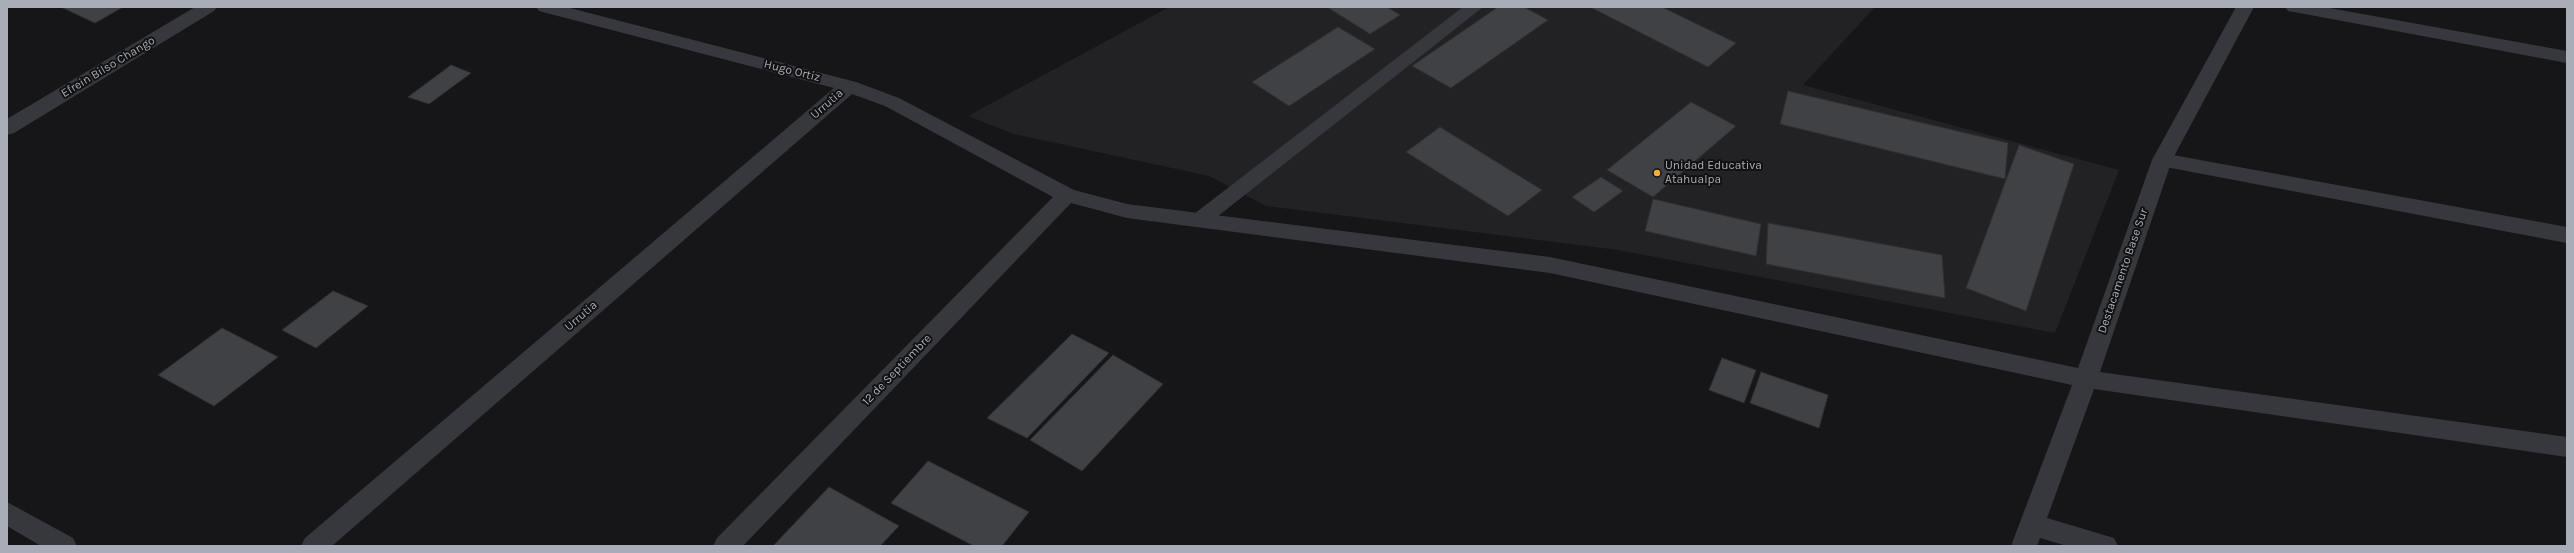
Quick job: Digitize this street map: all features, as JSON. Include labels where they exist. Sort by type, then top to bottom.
[{"type":"street","name":"Efrein Bilso Chango","points":[[7,128],[208,7]]},
{"type":"street","name":"Hugo Ortiz","points":[[545,7],[848,86],[892,102],[1067,195],[1127,211],[1201,219],[1550,265],[2086,379],[2567,447]]},
{"type":"street","points":[[1201,219],[1474,7]]},
{"type":"street","name":"Destacamento Base Sur","points":[[2028,535],[2086,379],[2162,160],[2245,7]]},
{"type":"street","points":[[2294,7],[2567,57]]},
{"type":"street","name":"Urrutia","points":[[314,546],[848,86]]},
{"type":"street","points":[[2162,160],[2567,235]]},
{"type":"street","name":"12 de Septiembre","points":[[726,546],[1067,195]]},
{"type":"street","points":[[7,513],[64,546]]},
{"type":"street","points":[[2028,535],[2105,546]]},
{"type":"shaded area","name":"Unidad Educativa Atahualpa","points":[[1169,7],[1875,7],[1803,85],[2119,170],[2055,333],[1618,250],[1266,206],[1209,176],[1014,134],[968,116]]},
{"type":"building","points":[[61,7],[123,7],[95,23]]},
{"type":"building","points":[[1327,7],[1387,7],[1400,15],[1370,34]]},
{"type":"building","points":[[1498,7],[1524,7],[1548,20],[1451,88],[1412,66]]},
{"type":"building","points":[[1590,7],[1662,7],[1736,43],[1708,67]]},
{"type":"building","points":[[1338,27],[1375,49],[1289,106],[1252,82]]},
{"type":"building","points":[[451,65],[471,73],[429,104],[408,97]]},
{"type":"building","points":[[1788,91],[2008,143],[2005,179],[1780,124]]},
{"type":"building","points":[[1691,102],[1736,126],[1653,197],[1607,170]]},
{"type":"building","points":[[1440,127],[1542,190],[1508,216],[1406,152]]},
{"type":"building","points":[[2019,145],[2074,164],[2026,311],[1966,288]]},
{"type":"building","points":[[1601,177],[1623,191],[1594,212],[1572,197]]},
{"type":"building","points":[[1653,199],[1761,224],[1756,256],[1645,231]]},
{"type":"building","points":[[1768,223],[1942,255],[1945,298],[1766,264]]},
{"type":"building","points":[[333,291],[368,306],[316,348],[282,330]]},
{"type":"building","points":[[222,328],[278,357],[214,406],[158,375]]},
{"type":"building","points":[[1072,334],[1109,353],[1027,438],[987,418]]},
{"type":"building","points":[[1113,355],[1163,384],[1082,471],[1030,440]]},
{"type":"building","points":[[1722,358],[1756,370],[1744,403],[1709,390]]},
{"type":"building","points":[[1761,372],[1828,395],[1819,428],[1750,403]]},
{"type":"building","points":[[928,461],[1029,512],[1002,546],[974,546],[891,503]]},
{"type":"building","points":[[829,487],[899,526],[880,546],[773,546]]},
{"type":"place","name":"Unidad Educativa Atahualpa","points":[[1657,173]]}]
